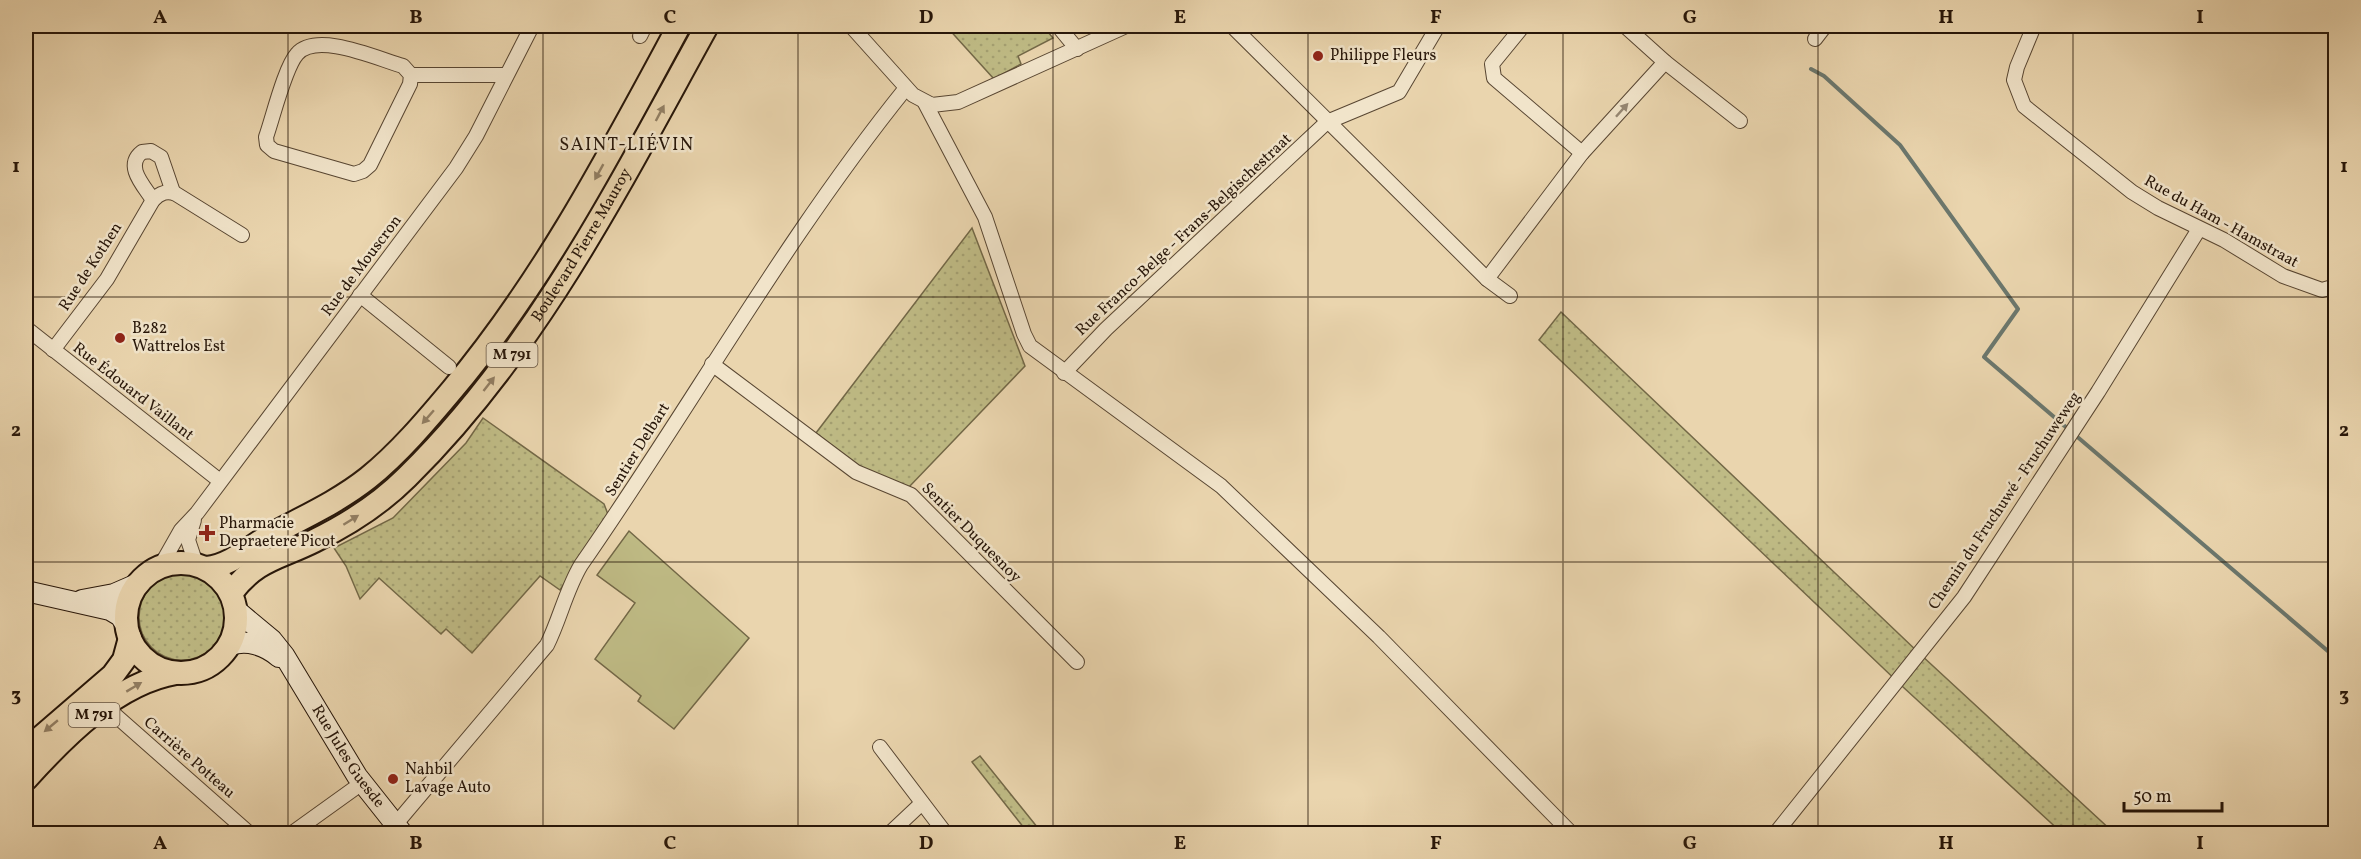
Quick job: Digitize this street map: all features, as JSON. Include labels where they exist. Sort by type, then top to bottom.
[{"type":"main road","name":"Boulevard Pierre Mauroy","points":[[201,566],[228,562],[353,489],[387,461],[435,410],[487,346],[561,240],[679,26]]},
{"type":"main road","name":"Boulevard Pierre Mauroy","points":[[233,601],[253,568],[327,534],[381,500],[415,470],[463,417],[528,333],[573,268],[708,26]]},
{"type":"main road","points":[[26,591],[115,612],[147,661],[162,670],[176,673],[189,673],[206,667],[221,657],[229,646],[235,630],[233,601],[221,579],[201,566],[176,562],[160,567],[137,584],[114,594],[74,601]]},
{"type":"main road","points":[[128,632],[127,605],[137,584]]},
{"type":"main road","name":"Rue Jules Guesde","points":[[233,601],[278,647],[363,783],[399,829]]},
{"type":"main road","name":"M 791","points":[[26,750],[114,675],[124,660],[128,632]]},
{"type":"main road","name":"Rue Jules Guesde","points":[[229,646],[245,643],[267,649],[279,657],[297,677]]},
{"type":"main road","name":"M 791","points":[[26,779],[59,744],[106,706],[150,678],[176,673]]},
{"type":"street","name":"Rue de Mouscron","points":[[160,567],[181,530],[197,513],[456,168],[532,26]]},
{"type":"street","points":[[851,26],[906,88],[926,103],[940,106],[958,102],[1126,26]]},
{"type":"street","points":[[1058,26],[1077,49]]},
{"type":"street","points":[[1232,26],[1487,279],[1510,296]]},
{"type":"street","points":[[1327,122],[1399,92],[1438,26]]},
{"type":"street","points":[[1523,26],[1492,64],[1494,78],[1582,153]]},
{"type":"street","points":[[1624,26],[1665,62],[1740,121]]},
{"type":"street","points":[[1815,39],[1826,26]]},
{"type":"street","name":"Rue du Ham - Hamstraat","points":[[2034,26],[2014,80],[2024,106],[2132,192],[2199,229],[2224,240],[2283,276],[2322,290],[2336,286]]},
{"type":"street","points":[[411,75],[410,84],[370,165],[363,171],[354,174],[274,151],[267,145],[266,137],[292,60],[309,45],[324,44],[403,66],[411,75],[506,75]]},
{"type":"street","points":[[1487,279],[1582,153],[1665,62]]},
{"type":"street","name":"Sentier Delbart","points":[[399,829],[547,645],[574,577],[712,364],[841,174],[906,88]]},
{"type":"street","points":[[926,103],[986,218],[1026,340],[1035,351],[1221,486],[1379,637],[1572,834]]},
{"type":"street","name":"Rue Franco-Belge - Frans-Belgischestraat","points":[[1064,373],[1106,330],[1327,122]]},
{"type":"street","points":[[172,192],[161,157],[151,151],[142,152],[137,157],[134,168],[153,200],[162,193],[172,192],[221,219],[242,235]]},
{"type":"street","name":"Rue de Kothen","points":[[53,350],[107,279],[153,200]]},
{"type":"street","name":"Chemin du Fruchuwé - Fruchuweweg","points":[[1775,834],[1964,597],[2098,392],[2199,229]]},
{"type":"street","points":[[360,295],[449,367]]},
{"type":"street","name":"Rue Édouard Vaillant","points":[[26,328],[220,481]]},
{"type":"street","name":"Sentier Duquesnoy","points":[[712,364],[856,472],[911,495],[1077,662]]},
{"type":"street","name":"Rue de Mouscron","points":[[197,513],[188,540],[201,566]]},
{"type":"street","name":"Carrière Potteau","points":[[106,706],[250,834]]},
{"type":"street","points":[[880,747],[946,834]]},
{"type":"street","points":[[291,834],[363,783]]},
{"type":"street","points":[[889,834],[922,803]]},
{"type":"shaded area","points":[[946,26],[1043,26],[1053,38],[1018,56],[1021,64],[994,79]]},
{"type":"shaded area","points":[[972,228],[1025,366],[909,487],[896,484],[859,466],[816,433]]},
{"type":"shaded area","points":[[1561,312],[1920,654],[2114,833],[2062,833],[1903,687],[1539,340]]},
{"type":"shaded area","points":[[483,418],[604,504],[609,517],[560,590],[540,576],[472,653],[446,629],[441,634],[379,578],[360,599],[346,566],[334,548],[393,518],[466,443]]},
{"type":"shaded area","points":[[629,531],[749,638],[674,729],[638,701],[641,696],[595,659],[635,603],[597,575]]},
{"type":"shaded area","points":[[182,574],[198,578],[212,587],[221,601],[225,617],[221,633],[212,647],[198,656],[182,660],[166,656],[152,647],[143,633],[139,617],[143,601],[152,587],[166,578]]},
{"type":"shaded area","points":[[980,756],[1042,833],[1028,833],[972,762]]},
{"type":"waterway","points":[[1811,69],[1824,76],[1900,145],[2018,309],[1984,357],[2336,658]]},
{"type":"place","name":"Philippe Fleurs","points":[[1318,56]]},
{"type":"place","name":"B282 Wattrelos Est","points":[[120,338]]},
{"type":"place","name":"Pharmacie Depraetere Picot","points":[[207,533]]},
{"type":"place","name":"Nahbil Lavage Auto","points":[[393,779]]},
{"type":"district","name":"SAINT-LIÉVIN","points":[[627,145]]}]
